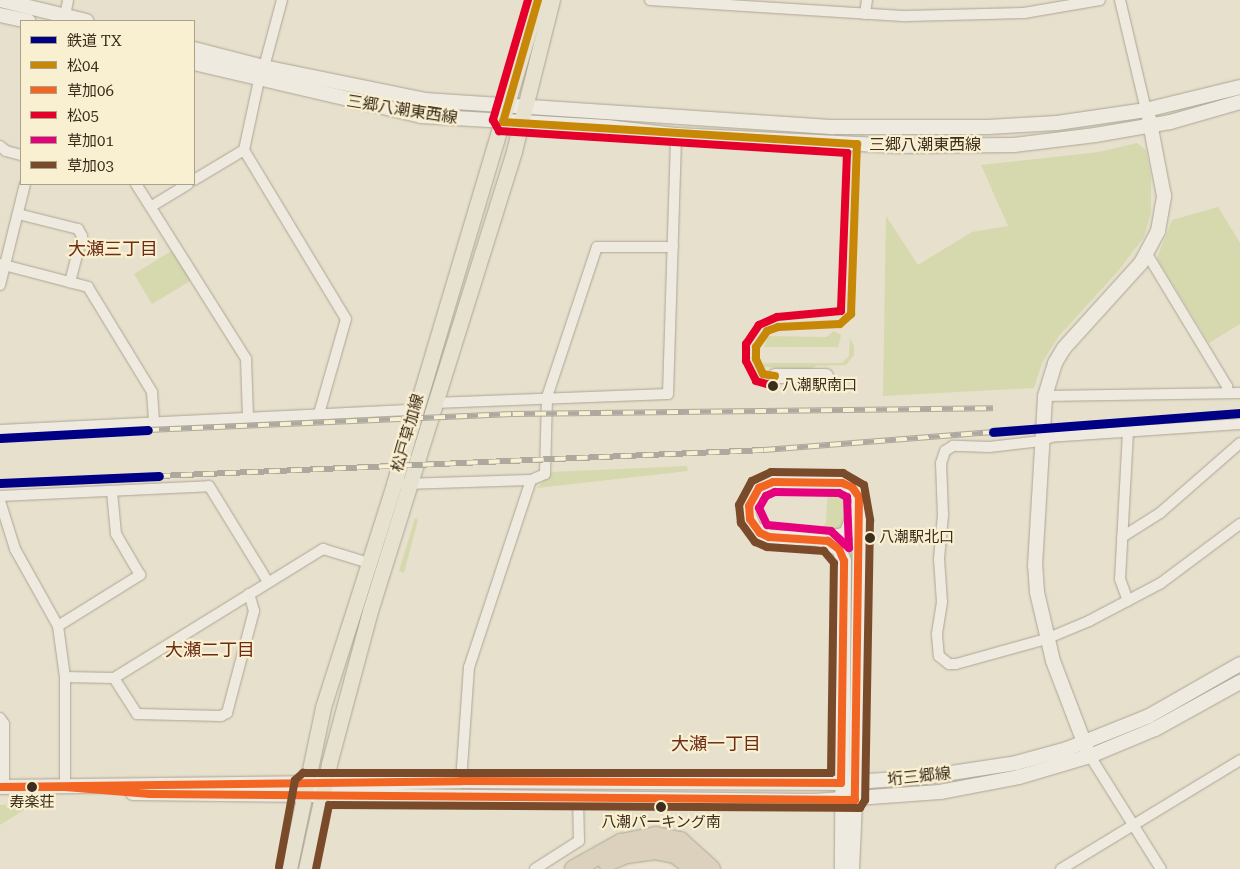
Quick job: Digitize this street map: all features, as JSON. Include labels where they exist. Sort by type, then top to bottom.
[{"type":"highway","points":[[574,869],[621,843],[656,836],[680,841],[711,869]]},
{"type":"highway","points":[[595,869],[627,854],[654,850],[675,854],[694,869]]},
{"type":"main road","name":"松戸草加線","points":[[306,869],[323,789],[402,484],[414,410],[509,106],[538,0]]},
{"type":"main road","name":"松戸草加線","points":[[289,869],[304,789],[323,707],[368,563],[434,404],[527,107],[552,0]]},
{"type":"street","points":[[0,0],[64,19],[68,0]]},
{"type":"street","points":[[282,0],[244,150],[346,319],[319,414]]},
{"type":"street","points":[[650,0],[925,16],[1024,13],[1100,0]]},
{"type":"street","points":[[865,14],[866,0]]},
{"type":"street","points":[[1120,0],[1151,126],[1164,196],[1158,231],[1147,254],[1064,348],[1055,363],[1045,396],[1035,566],[1046,639],[1084,743],[1132,826],[1161,869]]},
{"type":"street","points":[[0,15],[23,20]]},
{"type":"street","name":"三郷八潮東西線","points":[[195,49],[262,74],[421,116],[607,127],[676,135],[872,145],[1014,145],[1151,126],[1240,102]]},
{"type":"street","name":"三郷八潮東西線","points":[[195,63],[425,100],[858,127],[1017,126],[1146,110],[1240,87]]},
{"type":"street","points":[[857,144],[858,127]]},
{"type":"street","points":[[872,127],[872,145]]},
{"type":"street","points":[[434,404],[547,397],[668,394],[676,135]]},
{"type":"street","points":[[0,146],[6,151],[20,155]]},
{"type":"street","points":[[195,179],[244,150]]},
{"type":"street","points":[[0,285],[2,265],[25,185]]},
{"type":"street","points":[[137,185],[152,206],[246,359],[248,417]]},
{"type":"street","points":[[152,206],[186,185]]},
{"type":"street","points":[[18,214],[78,229],[82,236],[70,282]]},
{"type":"street","points":[[402,484],[532,480],[545,474],[547,397],[597,247],[674,248]]},
{"type":"street","points":[[1147,254],[1227,386],[1228,393]]},
{"type":"street","points":[[2,265],[88,287],[152,392],[154,421]]},
{"type":"street","points":[[775,376],[826,376]]},
{"type":"street","points":[[1045,396],[1240,393]]},
{"type":"street","points":[[0,430],[154,421],[414,410]]},
{"type":"street","points":[[1240,424],[1050,437],[1041,442],[988,447],[954,446],[942,456],[943,515],[939,559],[942,602],[937,650],[943,661],[956,664],[1046,639],[1128,602],[1198,558],[1240,524]]},
{"type":"street","points":[[1128,432],[1120,579],[1128,602]]},
{"type":"street","points":[[1122,537],[1160,513],[1240,443]]},
{"type":"street","points":[[461,781],[469,667],[532,480]]},
{"type":"street","points":[[852,869],[856,782],[860,504],[856,491],[842,483],[773,482],[754,493],[748,513],[760,533],[769,537],[839,537],[846,534],[860,504]]},
{"type":"street","points":[[0,496],[209,486],[268,582]]},
{"type":"street","points":[[58,626],[140,575],[116,534],[112,492]]},
{"type":"street","points":[[0,501],[15,549],[58,626],[65,677],[65,787]]},
{"type":"street","points":[[815,538],[833,545],[844,561],[841,783],[842,869]]},
{"type":"street","points":[[65,677],[114,678],[323,550],[368,563]]},
{"type":"street","points":[[114,678],[137,714],[221,716],[227,713],[254,611],[249,594]]},
{"type":"street","name":"垳三郷線","points":[[323,789],[461,781],[841,783],[974,771],[1041,757],[1084,743],[1149,716],[1240,664]]},
{"type":"street","name":"垳三郷線","points":[[2,787],[323,789],[578,797],[855,800],[980,786],[1090,756],[1155,730],[1240,682]]},
{"type":"street","points":[[0,718],[4,724],[2,787]]},
{"type":"street","points":[[1061,869],[1240,760]]},
{"type":"street","points":[[535,869],[579,842],[578,797]]},
{"type":"green space","points":[[1137,143],[1146,150],[1151,176],[1151,213],[1144,237],[1119,270],[1058,337],[1042,363],[1034,388],[883,396],[886,216],[918,265],[972,232],[1008,226],[981,165],[1099,152]]},
{"type":"green space","points":[[1218,207],[1240,243],[1240,324],[1209,343],[1157,258],[1172,220]]},
{"type":"green space","points":[[173,250],[192,280],[152,304],[134,274]]},
{"type":"green space","points":[[834,331],[841,335],[838,347],[764,347],[768,336],[826,337]]},
{"type":"green space","points":[[850,338],[854,346],[854,355],[846,365],[816,366],[809,370],[764,367],[763,363],[842,363],[849,356]]},
{"type":"green space","points":[[687,466],[688,471],[537,488],[552,472]]},
{"type":"green space","points":[[828,489],[839,492],[848,501],[850,507],[844,527],[831,533],[767,528],[823,527],[826,522]]},
{"type":"green space","points":[[415,518],[418,520],[404,573],[399,571]]},
{"type":"green space","points":[[849,540],[852,541],[849,660],[848,553],[844,544]]},
{"type":"green space","points":[[0,805],[32,805],[0,825]]},
{"type":"railway","points":[[148,430],[513,414],[993,408]]},
{"type":"railway","points":[[159,476],[764,450],[993,432]]},
{"type":"rail line","name":"TX","points":[[993,432],[1240,413]]},
{"type":"rail line","name":"TX","points":[[0,438],[148,430]]},
{"type":"rail line","name":"TX","points":[[0,483],[159,476]]},
{"type":"transit line","name":"松05","points":[[528,0],[493,120],[499,131],[847,153],[841,311],[777,317],[759,325],[746,344],[746,361],[756,381],[773,386]]},
{"type":"transit line","name":"松04","points":[[503,122],[538,0]]},
{"type":"transit line","name":"松04","points":[[503,122],[857,144]]},
{"type":"transit line","name":"松04","points":[[775,376],[763,374],[756,359],[756,347],[767,331],[778,327],[840,324],[851,314],[857,144]]},
{"type":"transit line","name":"草加03","points":[[279,867],[295,780],[303,773],[831,773],[834,563],[824,551],[767,547],[755,542],[741,523],[739,505],[752,481],[771,472],[843,473],[864,485],[870,520],[865,800],[860,808],[329,805],[316,869]]},
{"type":"transit line","name":"草加06","points":[[773,482],[842,483],[852,487],[859,497],[855,800],[150,794],[65,787],[0,787],[461,781],[841,783],[844,561],[839,549],[828,541],[769,537],[760,533],[750,519],[749,506],[759,488],[773,482]]},
{"type":"transit line","name":"草加01","points":[[775,492],[839,493],[847,497],[849,548],[831,531],[767,525],[759,508],[766,496],[775,492]]},
{"type":"place","name":"八潮駅南口","points":[[773,386]]},
{"type":"place","name":"八潮駅北口","points":[[870,538]]},
{"type":"place","name":"寿楽荘","points":[[32,787]]},
{"type":"place","name":"八潮パーキング南","points":[[661,807]]},
{"type":"district","name":"大瀬三丁目","points":[[113,249]]},
{"type":"district","name":"大瀬二丁目","points":[[210,650]]},
{"type":"district","name":"大瀬一丁目","points":[[716,744]]}]
